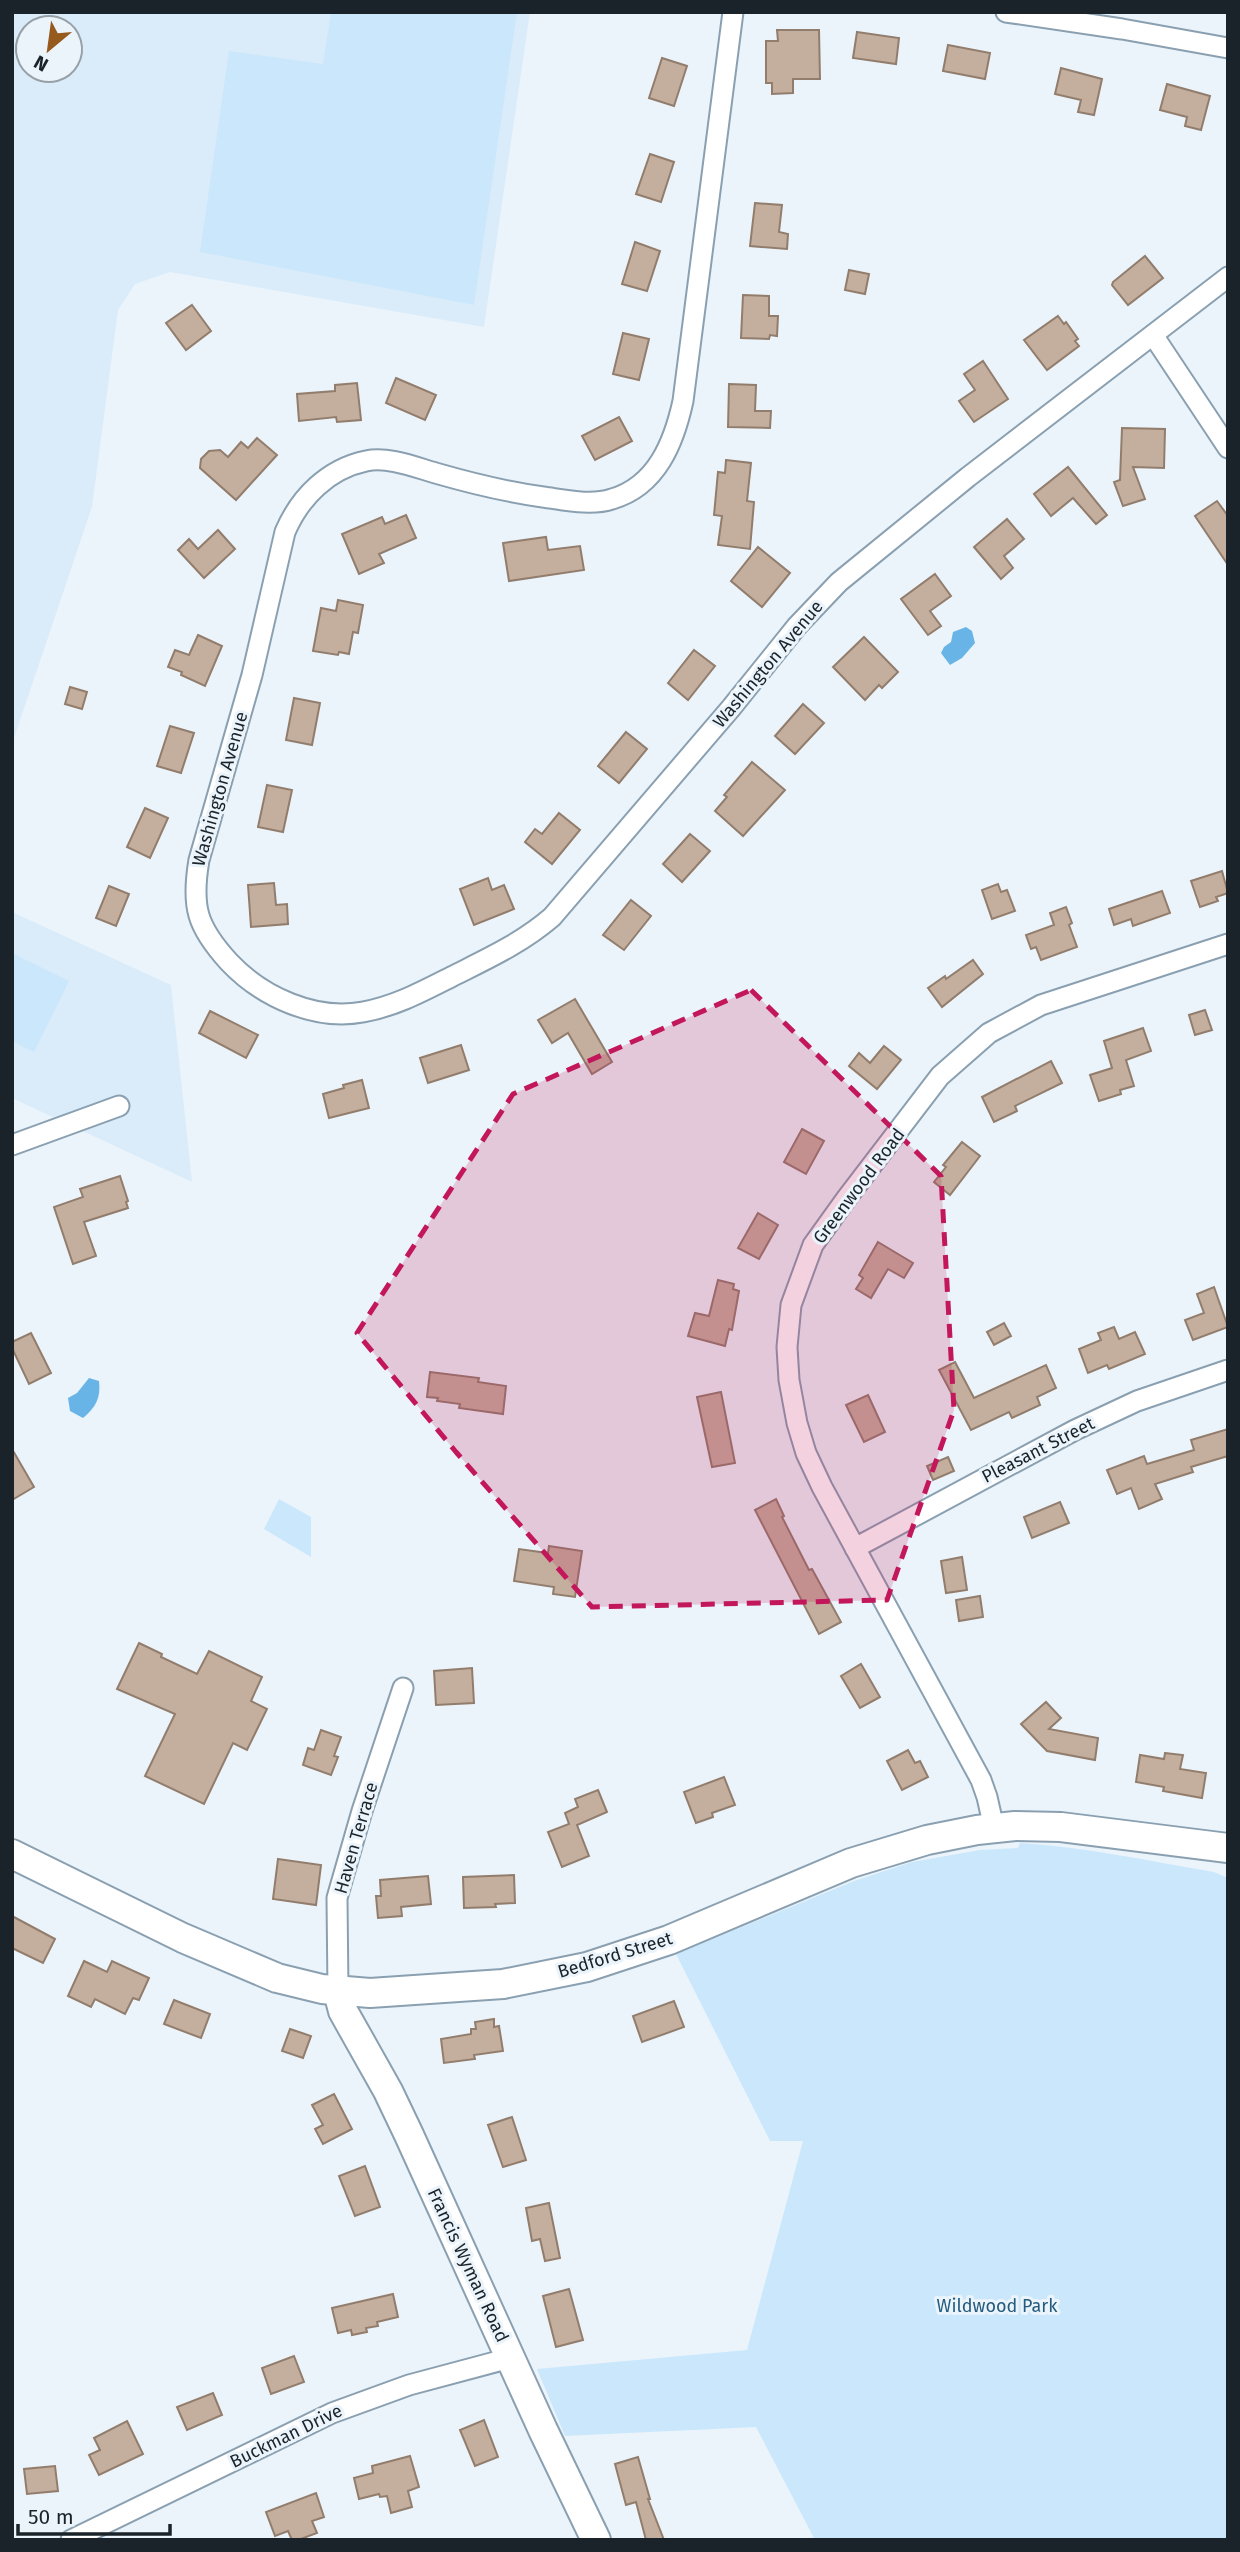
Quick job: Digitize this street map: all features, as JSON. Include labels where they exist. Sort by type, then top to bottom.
[{"type":"main road","name":"Bedford Street","points":[[12,1854],[183,1938],[256,1970],[292,1982],[338,1992],[382,1992],[503,1984],[587,1967],[669,1940],[850,1863],[927,1840],[994,1828],[1061,1827],[1228,1848]]},
{"type":"main road","name":"Francis Wyman Road","points":[[338,1992],[343,2011],[393,2102],[596,2540]]},
{"type":"street","name":"Washington Avenue","points":[[733,12],[683,401],[669,449],[655,470],[637,487],[612,499],[592,502],[501,491],[405,465],[368,461],[324,480],[295,510],[285,531],[252,675],[199,860],[194,897],[204,929],[227,960],[260,988],[288,1003],[327,1014],[363,1012],[402,1001],[510,948],[532,934],[561,907],[731,708],[797,626],[839,582],[968,477],[1228,277]]},
{"type":"street","points":[[1006,12],[1228,48]]},
{"type":"street","points":[[1153,335],[1228,447]]},
{"type":"street","name":"Greenwood Road","points":[[994,1828],[988,1797],[981,1780],[806,1453],[789,1380],[787,1347],[791,1305],[813,1245],[940,1076],[989,1033],[1041,1005],[1228,944]]},
{"type":"street","points":[[12,1145],[119,1106]]},
{"type":"street","name":"Pleasant Street","points":[[855,1548],[1075,1430],[1137,1401],[1228,1370]]},
{"type":"street","name":"Haven Terrace","points":[[338,1992],[337,1898],[362,1811],[403,1688]]},
{"type":"street","name":"Buckman Drive","points":[[71,2540],[344,2408],[409,2385],[510,2358]]},
{"type":"highlighted area","points":[[751,990],[941,1176],[954,1410],[887,1600],[592,1607],[456,1452],[357,1333],[513,1094]]},
{"type":"shaded area","points":[[12,12],[530,12],[484,327],[170,272],[135,284],[118,310],[92,507],[12,744]]},
{"type":"shaded area","points":[[12,912],[171,985],[192,1182],[12,1098]]},
{"type":"green space","points":[[331,12],[517,12],[474,305],[200,252],[229,51],[323,64]]},
{"type":"green space","points":[[12,953],[69,981],[34,1052],[12,1041]]},
{"type":"green space","points":[[279,1499],[311,1517],[311,1557],[264,1529]]},
{"type":"green space","name":"Wildwood Park","points":[[1020,1843],[1117,1855],[1214,1872],[1228,1878],[1228,2540],[815,2540],[756,2427],[565,2436],[537,2369],[747,2350],[803,2141],[770,2141],[676,1954],[854,1881],[912,1862],[980,1850],[1018,1848]]},
{"type":"water","points":[[966,627],[972,631],[975,643],[962,658],[950,665],[941,653],[951,642],[953,632]]},
{"type":"water","points":[[89,1378],[99,1381],[99,1392],[94,1406],[83,1418],[70,1411],[68,1398],[77,1393]]},
{"type":"building","points":[[777,30],[819,30],[820,79],[793,79],[793,93],[772,94],[772,83],[766,83],[766,41],[778,41]]},
{"type":"building","points":[[857,32],[899,38],[896,64],[853,58]]},
{"type":"building","points":[[948,45],[990,53],[985,79],[943,71]]},
{"type":"building","points":[[662,58],[687,66],[674,106],[649,98]]},
{"type":"building","points":[[1061,68],[1102,79],[1094,115],[1078,112],[1081,100],[1055,94]]},
{"type":"building","points":[[1167,84],[1210,96],[1201,130],[1185,126],[1187,117],[1160,110]]},
{"type":"building","points":[[650,154],[674,162],[661,202],[636,194]]},
{"type":"building","points":[[755,203],[782,205],[779,232],[788,234],[787,249],[750,246]]},
{"type":"building","points":[[635,242],[660,251],[647,291],[622,284]]},
{"type":"building","points":[[1145,256],[1163,278],[1128,305],[1112,285],[1113,282]]},
{"type":"building","points":[[849,270],[869,274],[865,294],[845,290]]},
{"type":"building","points":[[743,295],[769,296],[769,316],[778,316],[777,336],[770,335],[769,339],[741,338]]},
{"type":"building","points":[[192,305],[211,331],[186,350],[166,323]]},
{"type":"building","points":[[1058,316],[1078,339],[1075,341],[1079,346],[1047,370],[1024,340]]},
{"type":"building","points":[[623,333],[649,339],[639,380],[613,374]]},
{"type":"building","points":[[983,361],[1008,399],[974,422],[959,401],[975,390],[964,374]]},
{"type":"building","points":[[396,378],[436,395],[425,420],[386,403]]},
{"type":"building","points":[[357,383],[361,420],[337,422],[336,417],[299,421],[297,394],[335,391],[335,385]]},
{"type":"building","points":[[729,384],[756,385],[755,411],[771,411],[770,428],[728,427]]},
{"type":"building","points":[[619,417],[632,441],[595,460],[582,436]]},
{"type":"building","points":[[1122,428],[1165,429],[1164,468],[1133,467],[1145,499],[1123,506],[1114,482],[1120,480]]},
{"type":"building","points":[[257,438],[277,455],[236,500],[200,468],[201,459],[209,451],[220,450],[228,457],[241,442],[248,448]]},
{"type":"building","points":[[726,460],[751,463],[747,501],[754,502],[750,549],[718,545],[722,516],[714,515],[718,472],[725,473]]},
{"type":"building","points":[[1068,467],[1107,515],[1096,524],[1073,498],[1051,516],[1034,494]]},
{"type":"building","points":[[1217,501],[1228,516],[1228,565],[1195,516]]},
{"type":"building","points":[[406,515],[416,538],[379,554],[384,563],[359,574],[342,534],[382,517],[385,524]]},
{"type":"building","points":[[1007,519],[1024,539],[1004,556],[1013,568],[1001,579],[974,547]]},
{"type":"building","points":[[218,530],[235,549],[204,578],[178,550],[189,539],[198,549]]},
{"type":"building","points":[[546,537],[548,550],[580,546],[584,570],[509,581],[503,543]]},
{"type":"building","points":[[758,547],[790,573],[762,607],[731,581]]},
{"type":"building","points":[[935,574],[951,596],[930,611],[941,626],[928,635],[901,599]]},
{"type":"building","points":[[338,600],[363,605],[358,633],[353,632],[349,654],[313,651],[321,608],[336,611]]},
{"type":"building","points":[[198,635],[222,646],[205,686],[168,667],[175,650],[189,655]]},
{"type":"building","points":[[864,637],[898,672],[882,688],[879,685],[865,700],[833,667]]},
{"type":"building","points":[[694,650],[715,666],[688,700],[668,683]]},
{"type":"building","points":[[70,687],[87,692],[82,709],[65,704]]},
{"type":"building","points":[[294,698],[320,703],[312,745],[286,740]]},
{"type":"building","points":[[803,704],[824,723],[795,754],[775,736]]},
{"type":"building","points":[[170,726],[194,733],[181,773],[157,766]]},
{"type":"building","points":[[626,732],[647,749],[619,783],[598,766]]},
{"type":"building","points":[[752,762],[785,790],[743,836],[715,811],[727,797],[724,795]]},
{"type":"building","points":[[267,785],[292,790],[283,832],[258,827]]},
{"type":"building","points":[[145,808],[168,818],[150,858],[127,847]]},
{"type":"building","points":[[559,813],[580,830],[552,864],[525,842],[535,829],[542,834]]},
{"type":"building","points":[[690,834],[710,851],[682,882],[663,864]]},
{"type":"building","points":[[1222,871],[1228,893],[1216,897],[1218,901],[1200,907],[1191,881]]},
{"type":"building","points":[[488,878],[492,890],[504,885],[514,909],[474,925],[460,889]]},
{"type":"building","points":[[274,883],[276,905],[287,904],[288,924],[251,927],[248,885]]},
{"type":"building","points":[[998,884],[1001,892],[1007,890],[1015,911],[992,919],[982,890]]},
{"type":"building","points":[[109,886],[129,894],[116,926],[96,918]]},
{"type":"building","points":[[1162,891],[1170,913],[1133,926],[1131,919],[1114,925],[1109,909]]},
{"type":"building","points":[[631,900],[651,916],[624,950],[603,935]]},
{"type":"building","points":[[1066,907],[1077,947],[1041,960],[1036,947],[1031,949],[1026,935],[1054,925],[1050,913]]},
{"type":"building","points":[[973,960],[983,974],[942,1007],[928,988]]},
{"type":"building","points":[[575,999],[612,1062],[592,1074],[568,1033],[552,1043],[538,1020]]},
{"type":"building","points":[[1205,1010],[1212,1030],[1195,1035],[1189,1015]]},
{"type":"building","points":[[210,1011],[258,1035],[246,1058],[199,1033]]},
{"type":"building","points":[[1143,1028],[1151,1051],[1126,1060],[1134,1086],[1120,1090],[1121,1094],[1099,1101],[1090,1075],[1112,1068],[1104,1041]]},
{"type":"building","points":[[461,1045],[469,1070],[428,1083],[420,1058]]},
{"type":"building","points":[[884,1046],[901,1060],[877,1089],[849,1066],[859,1053],[870,1063]]},
{"type":"building","points":[[1051,1061],[1062,1083],[1015,1106],[1017,1111],[994,1122],[982,1097]]},
{"type":"building","points":[[362,1080],[369,1108],[329,1118],[323,1094]]},
{"type":"building","points":[[802,1129],[824,1141],[806,1174],[784,1162]]},
{"type":"building","points":[[962,1142],[980,1156],[950,1195],[934,1182],[946,1167],[943,1165]]},
{"type":"building","points":[[120,1176],[128,1208],[84,1222],[96,1256],[73,1264],[54,1207],[83,1197],[80,1189]]},
{"type":"building","points":[[758,1213],[778,1225],[759,1259],[738,1248]]},
{"type":"building","points":[[878,1242],[913,1263],[904,1278],[888,1269],[871,1298],[856,1289],[863,1278],[859,1275]]},
{"type":"building","points":[[718,1280],[734,1284],[733,1289],[739,1291],[732,1330],[729,1329],[725,1346],[688,1336],[695,1313],[709,1316]]},
{"type":"building","points":[[1214,1287],[1228,1327],[1193,1340],[1185,1320],[1204,1313],[1197,1294]]},
{"type":"building","points":[[1004,1323],[1011,1336],[994,1345],[987,1332]]},
{"type":"building","points":[[1114,1327],[1119,1339],[1135,1332],[1145,1354],[1109,1369],[1107,1365],[1088,1373],[1079,1349],[1101,1340],[1098,1333]]},
{"type":"building","points":[[31,1333],[51,1373],[29,1384],[12,1348],[12,1342]]},
{"type":"building","points":[[955,1362],[974,1398],[1046,1365],[1056,1388],[1037,1397],[1040,1405],[1012,1418],[1009,1412],[971,1430],[939,1370]]},
{"type":"building","points":[[430,1372],[479,1378],[478,1382],[506,1386],[503,1414],[459,1408],[460,1404],[427,1397]]},
{"type":"building","points":[[721,1392],[735,1463],[712,1467],[697,1397]]},
{"type":"building","points":[[868,1395],[885,1432],[864,1442],[846,1405]]},
{"type":"building","points":[[1228,1429],[1228,1456],[1191,1467],[1193,1472],[1155,1484],[1162,1499],[1139,1509],[1131,1488],[1117,1494],[1107,1470],[1144,1456],[1147,1464],[1194,1450],[1191,1440]]},
{"type":"building","points":[[12,1449],[34,1487],[12,1500]]},
{"type":"building","points":[[948,1457],[954,1471],[933,1480],[927,1466]]},
{"type":"building","points":[[776,1499],[784,1516],[782,1517],[809,1570],[812,1569],[841,1622],[819,1634],[755,1510]]},
{"type":"building","points":[[1060,1502],[1069,1523],[1032,1538],[1024,1517]]},
{"type":"building","points":[[549,1546],[582,1551],[575,1597],[553,1594],[554,1587],[514,1581],[519,1549],[548,1553]]},
{"type":"building","points":[[962,1557],[967,1590],[946,1593],[941,1561]]},
{"type":"building","points":[[980,1596],[983,1617],[959,1621],[956,1600]]},
{"type":"building","points":[[139,1643],[197,1674],[209,1651],[262,1677],[251,1701],[267,1709],[247,1750],[233,1743],[204,1804],[145,1776],[175,1714],[117,1689]]},
{"type":"building","points":[[861,1664],[880,1697],[860,1708],[841,1676]]},
{"type":"building","points":[[472,1668],[474,1703],[436,1705],[434,1671]]},
{"type":"building","points":[[1046,1702],[1061,1718],[1049,1729],[1098,1738],[1095,1760],[1047,1751],[1021,1724]]},
{"type":"building","points":[[321,1730],[341,1737],[334,1756],[338,1757],[331,1775],[303,1765],[308,1748],[314,1750]]},
{"type":"building","points":[[908,1750],[915,1763],[920,1761],[928,1777],[902,1790],[887,1761]]},
{"type":"building","points":[[1165,1753],[1183,1755],[1180,1769],[1206,1773],[1202,1798],[1163,1791],[1164,1787],[1136,1782],[1140,1755],[1164,1759]]},
{"type":"building","points":[[724,1777],[735,1805],[712,1813],[713,1817],[696,1823],[684,1792]]},
{"type":"building","points":[[598,1790],[607,1812],[577,1825],[589,1856],[562,1867],[548,1832],[569,1824],[565,1813],[578,1807],[575,1799]]},
{"type":"building","points":[[278,1859],[321,1865],[316,1905],[273,1899]]},
{"type":"building","points":[[514,1875],[515,1903],[495,1904],[496,1907],[464,1908],[463,1877]]},
{"type":"building","points":[[428,1876],[431,1904],[401,1907],[402,1916],[378,1918],[376,1896],[381,1896],[380,1880]]},
{"type":"building","points":[[12,1916],[55,1939],[43,1963],[12,1948]]},
{"type":"building","points":[[84,1961],[107,1972],[112,1961],[149,1978],[139,2000],[133,1998],[125,2014],[95,1999],[91,2007],[68,1996]]},
{"type":"building","points":[[174,2000],[210,2014],[201,2038],[164,2024]]},
{"type":"building","points":[[674,2001],[684,2027],[642,2042],[633,2016]]},
{"type":"building","points":[[494,2019],[494,2027],[499,2026],[503,2051],[474,2055],[475,2059],[444,2063],[441,2039],[471,2034],[471,2029],[476,2029],[475,2022]]},
{"type":"building","points":[[290,2029],[311,2036],[303,2058],[282,2051]]},
{"type":"building","points":[[334,2094],[352,2129],[323,2144],[315,2129],[323,2125],[312,2105]]},
{"type":"building","points":[[512,2117],[526,2160],[503,2167],[488,2125]]},
{"type":"building","points":[[365,2166],[380,2207],[355,2216],[339,2176]]},
{"type":"building","points":[[549,2203],[560,2258],[545,2261],[540,2239],[532,2241],[526,2208]]},
{"type":"building","points":[[569,2289],[583,2340],[556,2347],[543,2296]]},
{"type":"building","points":[[393,2294],[398,2317],[377,2322],[378,2326],[366,2328],[367,2332],[352,2335],[351,2330],[338,2333],[332,2308]]},
{"type":"building","points":[[294,2356],[304,2382],[271,2394],[262,2368]]},
{"type":"building","points":[[213,2393],[222,2415],[187,2430],[177,2407]]},
{"type":"building","points":[[484,2420],[498,2457],[475,2466],[460,2430]]},
{"type":"building","points":[[127,2421],[143,2454],[99,2475],[89,2455],[100,2450],[94,2438]]},
{"type":"building","points":[[410,2456],[419,2487],[408,2491],[412,2507],[391,2513],[387,2496],[380,2497],[379,2494],[359,2499],[354,2478],[373,2473],[372,2466]]},
{"type":"building","points":[[638,2457],[648,2499],[664,2540],[646,2540],[636,2502],[626,2505],[615,2464]]},
{"type":"building","points":[[55,2466],[58,2491],[27,2494],[24,2469]]},
{"type":"building","points":[[316,2493],[324,2517],[312,2521],[317,2533],[298,2540],[292,2540],[288,2531],[275,2536],[266,2512]]}]
